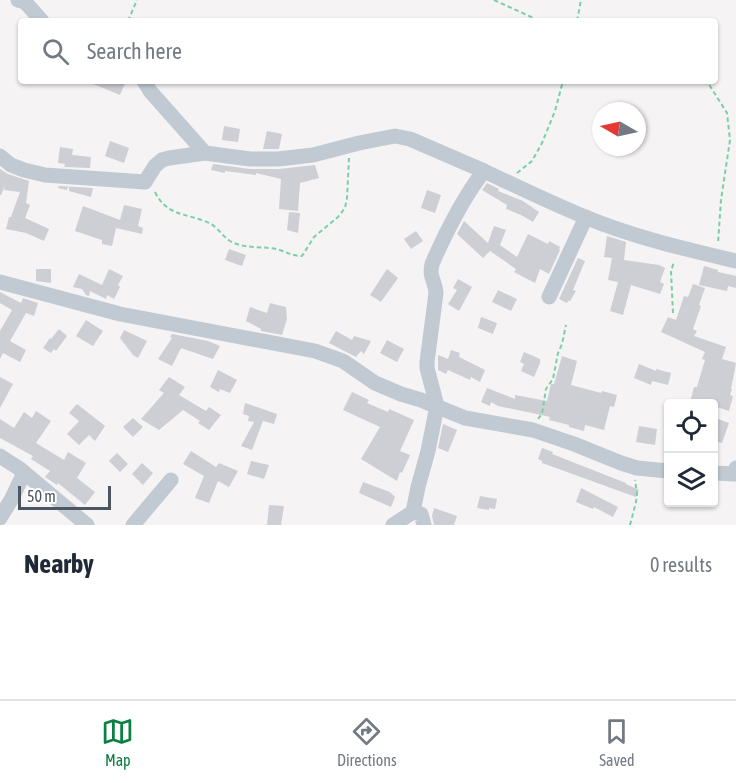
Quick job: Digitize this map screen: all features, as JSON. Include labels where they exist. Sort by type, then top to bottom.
[{"type":"street","points":[[18,0],[25,2],[39,18]]},
{"type":"street","points":[[146,84],[205,153]]},
{"type":"street","points":[[0,156],[11,165],[45,175],[145,182],[155,166],[169,158],[205,153],[250,159],[278,159],[313,155],[395,136],[410,139],[586,218],[736,261]]},
{"type":"street","points":[[393,525],[413,512],[437,406],[427,368],[436,293],[431,276],[432,264],[456,214],[484,171]]},
{"type":"street","points":[[549,297],[586,218]]},
{"type":"street","points":[[0,282],[120,314],[315,351],[343,361],[375,383],[465,418],[533,430],[637,468],[664,471]]},
{"type":"street","points":[[0,456],[87,525]]},
{"type":"street","points":[[718,473],[736,472]]},
{"type":"street","points":[[0,518],[24,473]]},
{"type":"street","points":[[133,525],[171,480]]},
{"type":"street","points":[[413,512],[421,514],[424,525]]},
{"type":"path","points":[[129,18],[137,0]]},
{"type":"path","points":[[494,0],[533,18]]},
{"type":"path","points":[[578,18],[581,0]]},
{"type":"path","points":[[506,182],[532,161],[555,111],[561,84]]},
{"type":"path","points":[[707,84],[727,113],[730,140],[721,201],[717,256]]},
{"type":"path","points":[[145,182],[168,208],[184,216],[213,225],[230,240],[242,246],[277,249],[295,256],[302,256],[314,237],[345,208],[348,198],[349,146]]},
{"type":"path","points":[[673,313],[671,272],[678,246]]},
{"type":"path","points":[[533,430],[542,414],[546,389],[554,379],[558,353],[566,326]]},
{"type":"path","points":[[630,525],[637,494],[635,483],[637,468]]},
{"type":"building","points":[[93,84],[125,84],[120,95]]},
{"type":"building","points":[[224,126],[240,129],[238,142],[222,140]]},
{"type":"building","points":[[267,131],[282,134],[279,149],[263,149]]},
{"type":"building","points":[[110,141],[129,148],[124,163],[105,156]]},
{"type":"building","points":[[60,147],[73,149],[72,155],[91,157],[90,168],[64,167],[65,164],[58,163]]},
{"type":"building","points":[[213,164],[250,169],[315,165],[319,178],[300,183],[298,211],[279,209],[281,179],[256,173],[256,175],[225,171],[225,173],[211,170]]},
{"type":"building","points":[[0,169],[29,181],[26,203],[30,205],[25,218],[49,229],[44,241],[26,233],[6,229],[20,192],[4,190],[5,185],[0,195]]},
{"type":"building","points":[[487,183],[499,189],[498,191],[523,201],[539,212],[533,222],[506,209],[507,205],[482,190]]},
{"type":"building","points":[[59,186],[93,188],[91,197],[69,191],[69,187],[67,190],[58,188]]},
{"type":"building","points":[[427,190],[441,195],[435,213],[421,208]]},
{"type":"building","points":[[124,205],[142,209],[138,226],[143,228],[142,234],[116,228],[112,246],[102,244],[102,240],[75,231],[83,206],[120,220]]},
{"type":"building","points":[[289,212],[300,213],[298,233],[287,230]]},
{"type":"building","points":[[464,221],[488,243],[494,226],[506,230],[500,245],[517,257],[528,234],[548,244],[549,241],[560,247],[560,250],[549,274],[540,269],[535,283],[514,272],[516,269],[490,251],[483,258],[457,234]]},
{"type":"building","points":[[416,231],[423,241],[411,249],[404,239]]},
{"type":"building","points":[[607,236],[626,242],[624,260],[665,268],[660,282],[664,284],[660,294],[631,285],[623,315],[610,311],[618,282],[608,280],[612,258],[604,257]]},
{"type":"building","points":[[229,249],[246,255],[242,266],[225,260]]},
{"type":"building","points":[[578,258],[585,261],[573,290],[576,291],[567,303],[559,299]]},
{"type":"building","points":[[704,266],[736,276],[736,288],[728,286],[727,291],[699,285]]},
{"type":"building","points":[[36,269],[51,269],[51,283],[36,281]]},
{"type":"building","points":[[109,269],[123,276],[114,299],[107,295],[106,299],[90,291],[89,296],[82,289],[73,287],[79,274],[102,285]]},
{"type":"building","points":[[387,269],[398,278],[381,302],[370,295]]},
{"type":"building","points":[[458,279],[472,287],[459,311],[448,304],[457,290],[453,288]]},
{"type":"building","points":[[693,284],[705,288],[693,329],[697,331],[694,336],[726,347],[722,359],[736,363],[729,411],[718,407],[718,399],[691,399],[694,387],[697,387],[705,352],[661,332],[668,317],[676,320],[684,296],[688,297]]},
{"type":"building","points":[[498,290],[517,299],[511,311],[492,302]]},
{"type":"building","points":[[0,292],[21,303],[23,298],[38,303],[34,316],[26,313],[10,341],[26,350],[20,362],[3,353],[0,359],[0,331],[12,310],[0,303]]},
{"type":"building","points":[[270,303],[286,307],[287,319],[282,335],[261,331],[246,321],[250,307],[267,313]]},
{"type":"building","points":[[481,317],[497,323],[493,334],[478,328]]},
{"type":"building","points":[[86,320],[103,331],[93,346],[76,336]]},
{"type":"building","points":[[59,329],[67,336],[56,351],[54,349],[51,353],[43,348]]},
{"type":"building","points":[[124,330],[147,341],[138,358],[120,338]]},
{"type":"building","points":[[336,331],[352,340],[354,336],[371,341],[364,354],[361,351],[356,357],[329,343]]},
{"type":"building","points":[[172,334],[208,341],[220,346],[213,359],[181,348],[172,366],[158,359],[172,338],[170,337]]},
{"type":"building","points":[[387,340],[404,349],[397,362],[380,353]]},
{"type":"building","points":[[451,350],[460,353],[459,357],[485,370],[480,382],[448,370],[446,374],[438,370],[438,355],[448,359]]},
{"type":"building","points":[[524,352],[540,359],[534,377],[521,371],[524,364],[520,362]]},
{"type":"building","points":[[562,356],[577,361],[571,385],[617,395],[614,407],[610,406],[604,430],[585,425],[584,431],[549,420],[550,417],[498,406],[491,402],[490,406],[481,402],[487,388],[515,399],[515,395],[547,401]]},
{"type":"building","points":[[639,364],[656,371],[656,369],[671,373],[668,385],[652,381],[651,385],[634,378]]},
{"type":"building","points":[[218,370],[237,380],[230,393],[220,389],[219,392],[210,387]]},
{"type":"building","points":[[0,377],[13,384],[0,408]]},
{"type":"building","points":[[169,377],[185,387],[179,395],[206,411],[209,407],[221,415],[209,430],[183,410],[159,430],[141,419],[164,393],[159,390]]},
{"type":"building","points":[[352,392],[369,400],[367,403],[388,412],[389,409],[414,420],[400,451],[410,455],[397,481],[361,459],[380,427],[343,410]]},
{"type":"building","points":[[245,403],[277,414],[274,424],[263,421],[252,450],[241,446],[254,422],[248,421],[249,416],[243,414]]},
{"type":"building","points":[[77,404],[105,426],[95,441],[89,435],[79,445],[67,434],[79,421],[69,413]]},
{"type":"building","points":[[36,411],[51,421],[36,443],[64,460],[68,452],[86,463],[77,478],[95,492],[85,505],[58,483],[57,485],[45,477],[50,471],[31,459],[33,456],[0,438],[0,419],[14,428],[24,412],[32,418]]},
{"type":"building","points":[[133,418],[143,427],[133,437],[123,427]]},
{"type":"building","points":[[718,419],[729,423],[722,443],[718,442]]},
{"type":"building","points":[[443,424],[457,430],[448,452],[438,448]]},
{"type":"building","points":[[639,426],[657,429],[655,445],[636,442]]},
{"type":"building","points":[[542,448],[626,483],[639,490],[636,497],[542,463],[538,459]]},
{"type":"building","points":[[191,451],[216,467],[219,463],[238,471],[229,487],[218,481],[209,503],[195,498],[204,476],[183,464]]},
{"type":"building","points":[[117,453],[128,464],[120,472],[109,461]]},
{"type":"building","points":[[251,461],[269,465],[264,479],[247,474]]},
{"type":"building","points":[[142,463],[153,473],[143,485],[132,474]]},
{"type":"building","points":[[363,482],[390,492],[395,497],[391,507],[359,493]]},
{"type":"building","points":[[581,488],[618,507],[613,517],[594,507],[593,509],[576,502]]},
{"type":"building","points":[[480,496],[497,499],[495,509],[477,508]]},
{"type":"building","points":[[269,505],[284,506],[281,525],[267,525]]},
{"type":"building","points":[[434,508],[457,516],[454,525],[434,525],[432,516]]}]
